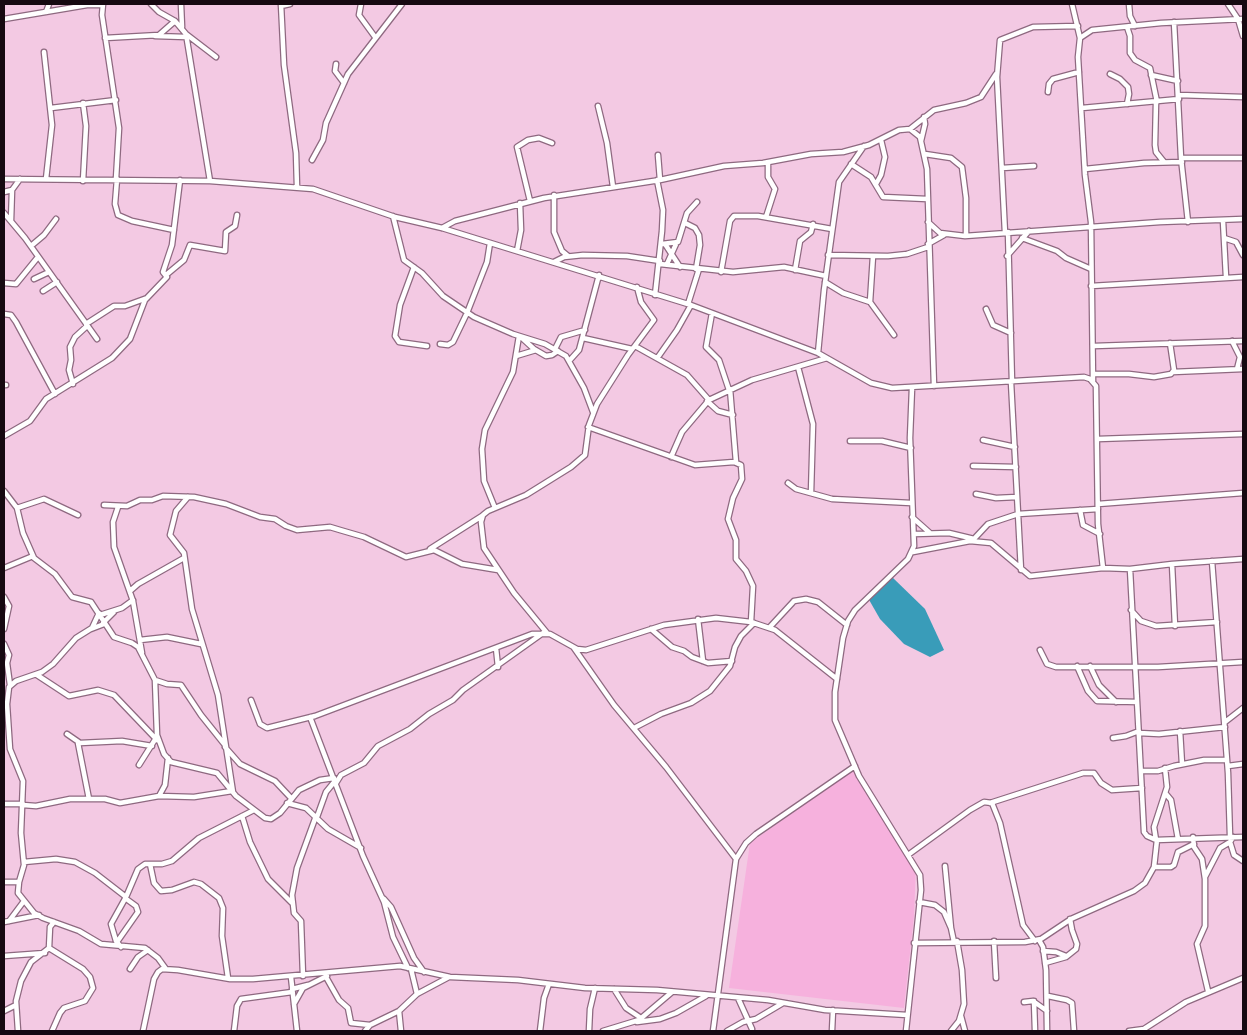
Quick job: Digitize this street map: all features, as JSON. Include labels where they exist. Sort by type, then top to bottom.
[{"type":"street","points":[[46,12],[49,4]]},
{"type":"street","points":[[4,20],[103,4],[102,15],[116,100],[119,136],[115,204],[118,215],[132,221],[174,230]]},
{"type":"street","points":[[151,4],[159,12],[182,27]]},
{"type":"street","points":[[182,4],[182,27],[186,36],[210,181]]},
{"type":"street","points":[[290,4],[281,5],[284,66],[296,153],[297,187]]},
{"type":"street","points":[[361,4],[359,15],[375,37]]},
{"type":"street","points":[[312,160],[323,140],[326,123],[354,64],[402,4]]},
{"type":"street","points":[[1072,4],[1080,38],[1079,72],[1091,228],[1093,382]]},
{"type":"street","points":[[1129,4],[1130,16],[1135,26]]},
{"type":"street","points":[[1228,4],[1241,19],[1243,36]]},
{"type":"street","points":[[1080,38],[1092,30],[1174,22],[1241,19]]},
{"type":"street","points":[[152,36],[159,35],[175,21]]},
{"type":"street","points":[[1174,22],[1181,160],[1188,222]]},
{"type":"street","points":[[1021,571],[1007,256],[1009,232],[1002,168],[997,73],[998,47],[1002,37],[1034,28],[1078,26]]},
{"type":"street","points":[[1127,27],[1130,36],[1130,53],[1138,63],[1148,65],[1151,74],[1157,102],[1154,145],[1164,162]]},
{"type":"street","points":[[105,38],[186,36],[216,58]]},
{"type":"street","points":[[44,52],[51,108],[52,139],[46,179]]},
{"type":"street","points":[[336,64],[335,71],[344,83]]},
{"type":"street","points":[[1048,92],[1049,84],[1053,78],[1079,72]]},
{"type":"street","points":[[442,228],[455,221],[554,195],[658,180],[724,166],[768,162],[811,154],[843,152],[881,140],[899,130],[910,129],[934,110],[966,103],[981,96],[997,73]]},
{"type":"street","points":[[1110,74],[1120,79],[1128,87],[1130,94],[1127,104]]},
{"type":"street","points":[[1151,74],[1178,81]]},
{"type":"street","points":[[1082,108],[1157,102],[1179,97],[1243,97]]},
{"type":"street","points":[[51,108],[83,102],[116,100]]},
{"type":"street","points":[[83,102],[86,126],[83,181]]},
{"type":"street","points":[[598,106],[607,143],[613,187]]},
{"type":"street","points":[[921,141],[925,124],[924,117]]},
{"type":"street","points":[[910,129],[915,132],[921,141],[924,154],[934,386]]},
{"type":"street","points":[[530,201],[517,147],[528,140],[539,138],[552,144]]},
{"type":"street","points":[[876,184],[881,175],[885,157],[881,140]]},
{"type":"street","points":[[818,353],[828,254],[839,182],[864,146]]},
{"type":"street","points":[[924,154],[951,158],[962,167],[966,198],[966,236]]},
{"type":"street","points":[[656,295],[663,244],[658,155]]},
{"type":"street","points":[[1085,169],[1181,160],[1243,158]]},
{"type":"street","points":[[766,218],[775,189],[768,177],[768,162]]},
{"type":"street","points":[[851,164],[871,177],[883,197],[927,199]]},
{"type":"street","points":[[1002,168],[1034,166]]},
{"type":"street","points":[[4,179],[210,181],[297,187],[313,190],[393,216],[442,228],[600,275],[656,295],[689,304],[818,353],[871,383],[892,388],[1084,377],[1096,386],[1098,506],[1103,568]]},
{"type":"street","points":[[11,221],[12,190],[20,179]]},
{"type":"street","points":[[166,275],[163,272],[172,245],[180,180]]},
{"type":"street","points":[[4,192],[12,190]]},
{"type":"street","points":[[554,195],[554,232],[562,251],[568,256]]},
{"type":"street","points":[[666,264],[672,255],[687,213],[697,202]]},
{"type":"street","points":[[518,251],[521,230],[520,203]]},
{"type":"street","points":[[4,213],[31,246],[97,339]]},
{"type":"street","points":[[73,384],[69,370],[71,360],[70,347],[86,325],[114,306],[122,307],[147,298],[162,284],[166,275],[184,260],[190,246],[225,251],[226,232],[235,226],[238,215]]},
{"type":"street","points":[[720,272],[731,218],[742,215],[813,224],[832,229]]},
{"type":"street","points":[[393,216],[401,256],[422,273],[443,296],[467,313],[557,350],[570,360],[593,412]]},
{"type":"street","points":[[31,246],[44,235],[56,219]]},
{"type":"street","points":[[927,221],[934,229],[944,235],[966,236],[1009,232],[1243,220]]},
{"type":"street","points":[[1223,221],[1226,278]]},
{"type":"street","points":[[658,357],[677,330],[689,304],[697,269],[700,245],[699,235],[695,228],[685,223]]},
{"type":"street","points":[[795,270],[800,241],[811,232],[813,224]]},
{"type":"street","points":[[1007,256],[1029,231]]},
{"type":"street","points":[[1009,232],[1022,239],[1057,251],[1066,258],[1091,269]]},
{"type":"street","points":[[828,254],[873,256],[907,254],[928,245],[944,235]]},
{"type":"street","points":[[1224,238],[1235,240],[1243,255]]},
{"type":"street","points":[[440,344],[448,345],[453,342],[488,262],[490,243]]},
{"type":"street","points":[[663,244],[676,244]]},
{"type":"street","points":[[663,244],[680,267]]},
{"type":"street","points":[[4,283],[16,284],[38,256]]},
{"type":"street","points":[[554,262],[568,256],[627,256],[680,267],[720,272],[784,268],[826,276]]},
{"type":"street","points":[[870,302],[873,256]]},
{"type":"street","points":[[414,268],[400,305],[395,336],[399,342],[427,346]]},
{"type":"street","points":[[34,279],[49,272]]},
{"type":"street","points":[[570,360],[580,350],[600,275]]},
{"type":"street","points":[[1091,286],[1243,277]]},
{"type":"street","points":[[43,291],[57,282]]},
{"type":"street","points":[[825,282],[843,293],[870,302],[894,335]]},
{"type":"street","points":[[104,505],[118,507],[163,496],[188,497],[226,504],[260,517],[275,519],[286,526],[298,530],[330,528],[340,530],[364,537],[406,557],[412,557],[429,550],[495,508],[526,495],[583,458],[588,446],[588,427],[593,412],[654,320],[641,302],[636,287]]},
{"type":"street","points":[[4,436],[30,421],[46,399],[73,384],[112,358],[130,339],[147,298]]},
{"type":"street","points":[[986,309],[993,325],[1011,333]]},
{"type":"street","points":[[634,728],[706,694],[717,684],[732,661],[738,642],[752,622],[753,586],[746,571],[736,559],[736,540],[728,519],[732,498],[742,479],[742,469],[736,462],[730,389],[719,360],[706,347],[712,313]]},
{"type":"street","points":[[4,314],[10,315],[16,322],[55,394]]},
{"type":"street","points":[[520,336],[536,350],[550,356],[557,350],[561,337],[585,330]]},
{"type":"street","points":[[495,508],[484,481],[482,449],[485,430],[511,378],[520,336]]},
{"type":"street","points":[[583,338],[634,348],[658,357],[687,375],[718,411],[733,415]]},
{"type":"street","points":[[1232,341],[1240,357],[1237,369]]},
{"type":"street","points":[[1094,346],[1243,341]]},
{"type":"street","points":[[1170,343],[1174,362],[1173,372]]},
{"type":"street","points":[[516,356],[536,350]]},
{"type":"street","points":[[671,457],[682,432],[708,401],[752,380],[827,358]]},
{"type":"street","points":[[798,367],[813,424],[811,494]]},
{"type":"street","points":[[1093,374],[1129,374],[1154,377],[1173,372],[1243,369]]},
{"type":"street","points":[[912,388],[911,503],[914,534],[913,552]]},
{"type":"street","points":[[588,427],[694,465],[736,462]]},
{"type":"street","points":[[1098,439],[1243,434]]},
{"type":"street","points":[[983,440],[1015,447]]},
{"type":"street","points":[[850,441],[887,442],[911,448]]},
{"type":"street","points":[[973,466],[1016,467]]},
{"type":"street","points":[[788,483],[796,489],[811,494],[854,501],[911,503]]},
{"type":"street","points":[[4,491],[17,508],[19,520],[33,556],[55,574],[72,597],[91,602],[114,637],[138,647],[155,680],[155,723],[160,743]]},
{"type":"street","points":[[906,1031],[920,875],[855,766],[836,720],[837,679],[847,625],[855,610],[913,552],[973,540],[988,524],[1018,514],[1080,510],[1098,506],[1243,493]]},
{"type":"street","points":[[976,494],[996,498],[1017,497]]},
{"type":"street","points":[[188,497],[176,510],[170,535],[181,548],[192,609],[201,644],[218,695],[232,792]]},
{"type":"street","points":[[17,508],[44,499],[78,515]]},
{"type":"street","points":[[118,507],[113,522],[114,547],[133,600],[142,656]]},
{"type":"street","points":[[1080,510],[1083,525],[1100,534]]},
{"type":"street","points":[[483,516],[480,533],[484,548],[545,633]]},
{"type":"street","points":[[912,517],[930,533]]},
{"type":"street","points":[[914,534],[949,533],[991,543],[1010,558],[1021,571],[1030,576],[1103,568],[1130,569],[1243,559]]},
{"type":"street","points":[[429,550],[437,551],[472,566],[498,570]]},
{"type":"street","points":[[4,568],[33,556]]},
{"type":"street","points":[[130,591],[138,584],[184,558]]},
{"type":"street","points":[[1212,561],[1228,760],[1231,838],[1234,855],[1243,861]]},
{"type":"street","points":[[1172,564],[1175,626]]},
{"type":"street","points":[[1130,569],[1144,832],[1147,836],[1156,840],[1243,837]]},
{"type":"street","points":[[4,597],[9,604],[4,629]]},
{"type":"street","points":[[768,628],[794,601],[806,598],[818,602],[847,625]]},
{"type":"street","points":[[7,689],[37,675],[54,664],[76,638],[104,623],[114,612],[133,600]]},
{"type":"street","points":[[1131,610],[1141,621],[1147,624],[1175,626],[1217,622]]},
{"type":"street","points":[[99,614],[114,612]]},
{"type":"street","points":[[91,629],[99,614]]},
{"type":"street","points":[[698,618],[703,661]]},
{"type":"street","points":[[251,700],[260,724],[265,728],[310,717],[532,634],[545,633],[558,636],[573,646],[586,650],[651,629],[698,618],[752,622],[768,628],[784,637],[837,679]]},
{"type":"street","points":[[651,629],[672,647],[708,663],[732,661]]},
{"type":"street","points":[[303,976],[301,921],[294,915],[292,903],[297,868],[326,792],[341,775],[364,763],[378,746],[410,729],[545,633]]},
{"type":"street","points":[[140,640],[167,638],[201,644]]},
{"type":"street","points":[[4,644],[9,654],[5,662],[6,714],[11,755],[23,781],[21,833],[24,862],[18,893],[39,915],[79,931],[101,944],[148,950],[158,958],[166,970]]},
{"type":"street","points":[[573,646],[614,704],[671,773],[736,859]]},
{"type":"street","points":[[496,648],[498,667]]},
{"type":"street","points":[[1040,650],[1050,666],[1158,667],[1243,662]]},
{"type":"street","points":[[1077,666],[1092,697],[1102,702],[1137,702]]},
{"type":"street","points":[[1090,666],[1099,685],[1117,703]]},
{"type":"street","points":[[37,675],[69,696],[98,690],[107,691],[125,706],[156,738],[168,758],[175,764],[217,773],[232,792],[254,810],[271,818],[280,814],[291,798],[308,784],[335,780]]},
{"type":"street","points":[[155,680],[167,684],[181,685],[201,715],[240,764],[275,781],[291,798]]},
{"type":"street","points":[[1113,738],[1139,732],[1180,731],[1225,725],[1243,708]]},
{"type":"street","points":[[310,717],[381,896],[393,937],[409,968],[417,994]]},
{"type":"street","points":[[1180,731],[1182,764]]},
{"type":"street","points":[[67,734],[78,743],[88,799]]},
{"type":"street","points":[[139,765],[156,738]]},
{"type":"street","points":[[78,743],[122,741],[152,746]]},
{"type":"street","points":[[159,796],[165,785],[168,758]]},
{"type":"street","points":[[1141,771],[1158,772],[1165,768],[1182,764],[1228,760]]},
{"type":"street","points":[[1228,766],[1243,764]]},
{"type":"street","points":[[713,1031],[732,903],[736,859],[746,843],[756,834],[855,766]]},
{"type":"street","points":[[914,943],[1037,941],[1070,919],[1141,886],[1149,879],[1154,867],[1156,840],[1154,827],[1166,794],[1165,768]]},
{"type":"street","points":[[908,855],[984,802],[990,802],[1083,773],[1094,773],[1101,783],[1112,790],[1142,788]]},
{"type":"street","points":[[4,804],[36,806],[63,800],[88,799],[105,799],[120,803],[159,796],[194,796],[232,792]]},
{"type":"street","points":[[1166,794],[1171,800],[1178,839]]},
{"type":"street","points":[[990,802],[998,815],[1023,925],[1044,951],[1048,996],[1047,1031]]},
{"type":"street","points":[[287,803],[306,808],[317,816],[328,829],[361,848]]},
{"type":"street","points":[[121,947],[117,942],[111,924],[126,898],[138,869],[144,864],[172,860],[199,838],[254,810]]},
{"type":"street","points":[[242,816],[250,842],[268,878],[292,903]]},
{"type":"street","points":[[1193,838],[1202,859],[1205,877],[1205,926],[1198,944],[1208,992]]},
{"type":"street","points":[[1205,877],[1220,848],[1231,838]]},
{"type":"street","points":[[1154,867],[1171,867],[1174,865],[1178,852],[1194,844]]},
{"type":"street","points":[[24,862],[56,858],[75,862],[95,873],[136,906],[138,912],[117,942]]},
{"type":"street","points":[[150,864],[154,883],[162,891],[172,890],[194,882],[206,887],[219,898],[223,908],[223,950],[228,978]]},
{"type":"street","points":[[945,866],[951,928]]},
{"type":"street","points":[[4,882],[19,882]]},
{"type":"street","points":[[381,896],[391,907],[414,958],[424,972]]},
{"type":"street","points":[[6,922],[24,901]]},
{"type":"street","points":[[919,902],[935,905],[944,912],[956,942],[964,989],[960,1016],[950,1031]]},
{"type":"street","points":[[6,922],[39,915]]},
{"type":"street","points":[[1045,963],[1066,956],[1077,946],[1070,919]]},
{"type":"street","points":[[18,1031],[16,1005],[21,981],[31,962],[49,948],[50,927],[54,922]]},
{"type":"street","points":[[994,941],[996,978]]},
{"type":"street","points":[[49,948],[83,968],[90,977],[92,988],[85,1001],[64,1008],[60,1012],[52,1031]]},
{"type":"street","points":[[130,969],[138,956],[148,950]]},
{"type":"street","points":[[1044,951],[1056,952],[1066,956]]},
{"type":"street","points":[[4,956],[45,953]]},
{"type":"street","points":[[143,1031],[155,975],[166,970],[253,980],[400,966],[449,977],[518,980],[595,988],[672,992],[833,1010],[907,1014]]},
{"type":"street","points":[[234,1031],[236,1006],[241,999],[292,990],[326,977],[332,972]]},
{"type":"street","points":[[291,977],[297,1031]]},
{"type":"street","points":[[326,977],[339,1000],[348,1008],[351,1023],[370,1025]]},
{"type":"street","points":[[365,1031],[370,1025],[399,1011],[417,994],[449,977]]},
{"type":"street","points":[[1129,1031],[1144,1029],[1208,992],[1243,978]]},
{"type":"street","points":[[540,1031],[544,998],[549,984]]},
{"type":"street","points":[[294,1005],[299,993],[308,985]]},
{"type":"street","points":[[589,1031],[590,1009],[595,988]]},
{"type":"street","points":[[614,989],[626,1008],[641,1018]]},
{"type":"street","points":[[603,1031],[641,1018],[672,992]]},
{"type":"street","points":[[633,1022],[660,1019],[676,1013],[707,995]]},
{"type":"street","points":[[1048,996],[1066,1000],[1072,1004],[1074,1031]]},
{"type":"street","points":[[738,998],[751,1030]]},
{"type":"street","points":[[1024,1002],[1034,1001],[1047,1011]]},
{"type":"street","points":[[1034,1001],[1035,1031]]},
{"type":"street","points":[[727,1031],[746,1021],[758,1018],[783,1003]]},
{"type":"street","points":[[4,1011],[16,1005]]},
{"type":"street","points":[[832,1031],[833,1010]]},
{"type":"street","points":[[399,1011],[401,1031]]},
{"type":"street","points":[[960,1016],[965,1031]]},
{"type":"street","points":[[751,1030],[758,1018]]},
{"type":"shaded area","points":[[856,768],[916,866],[914,916],[904,1008],[729,988],[750,843]]},
{"type":"water","points":[[892,577],[925,609],[944,650],[930,657],[904,644],[880,619],[868,598],[875,589]]}]
